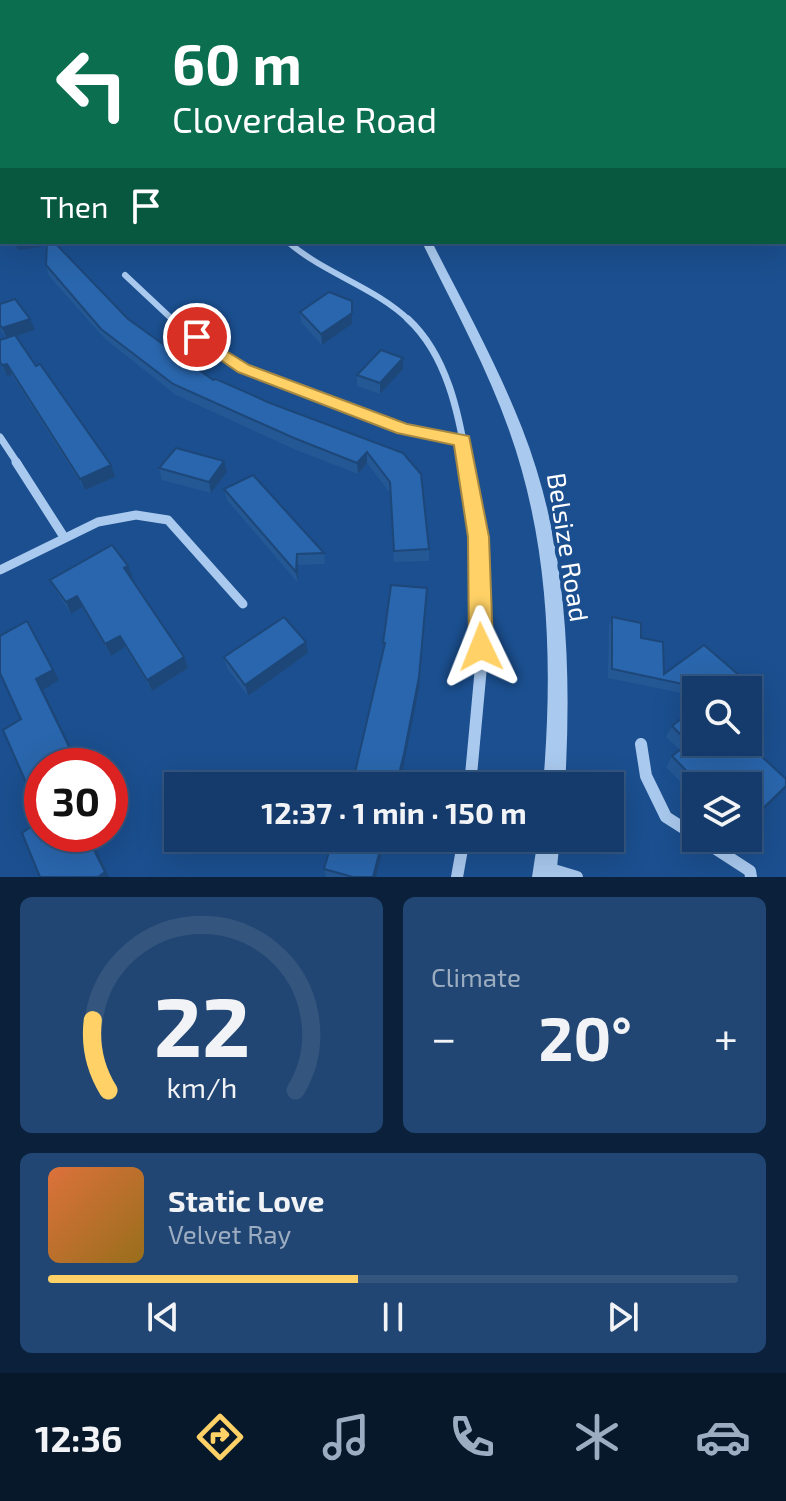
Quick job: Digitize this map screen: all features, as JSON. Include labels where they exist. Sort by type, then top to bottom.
[{"type":"street","points":[[291,244],[321,267],[398,307],[421,331],[447,377],[463,440],[478,537],[482,675],[472,772]]},
{"type":"street","name":"Belsize Road","points":[[428,244],[496,383],[516,430],[536,491],[548,559],[557,650],[555,772]]},
{"type":"street","points":[[125,275],[174,321],[243,369],[404,429],[463,440]]},
{"type":"street","points":[[0,437],[64,537]]},
{"type":"street","points":[[0,570],[98,522],[136,515],[168,520],[243,604]]},
{"type":"street","points":[[641,744],[646,776],[666,817],[682,827]]},
{"type":"street","points":[[457,877],[461,852]]},
{"type":"street","points":[[547,852],[545,872],[577,877]]},
{"type":"street","points":[[721,852],[750,871],[751,877]]},
{"type":"building","points":[[47,244],[56,244],[128,319],[213,380],[403,453],[421,474],[429,549],[394,551],[390,482],[367,452],[357,463],[173,384],[101,329],[46,265]]},
{"type":"building","points":[[329,292],[352,301],[352,313],[321,334],[300,312]]},
{"type":"building","points":[[15,299],[30,319],[2,328],[0,304]]},
{"type":"building","points":[[15,335],[36,366],[40,364],[111,465],[80,479],[7,364],[0,362],[0,340]]},
{"type":"building","points":[[381,350],[403,358],[380,383],[357,375]]},
{"type":"building","points":[[176,448],[224,461],[209,482],[159,468]]},
{"type":"building","points":[[253,475],[324,553],[297,554],[296,572],[224,489]]},
{"type":"building","points":[[112,545],[184,657],[147,680],[120,636],[105,644],[77,596],[66,602],[50,580]]},
{"type":"building","points":[[391,585],[427,588],[419,677],[400,772],[355,772],[385,643]]},
{"type":"building","points":[[284,617],[306,642],[245,685],[224,657]]},
{"type":"building","points":[[612,617],[641,623],[641,638],[663,642],[664,674],[704,645],[740,676],[682,676],[682,684],[612,669]]},
{"type":"building","points":[[27,621],[53,670],[36,679],[70,748],[24,748],[24,778],[3,730],[21,719],[0,673],[0,636]]},
{"type":"building","points":[[682,718],[682,736],[672,726]]},
{"type":"building","points":[[682,748],[682,756],[761,756],[786,779],[786,786],[762,809],[762,772],[687,772],[672,756]]},
{"type":"building","points":[[30,852],[95,852],[105,872],[98,877],[40,877]]},
{"type":"building","points":[[329,852],[379,852],[373,877],[353,877],[324,869]]},
{"type":"route","points":[[197,337],[243,369],[404,429],[463,440],[478,537],[481,647]]}]
